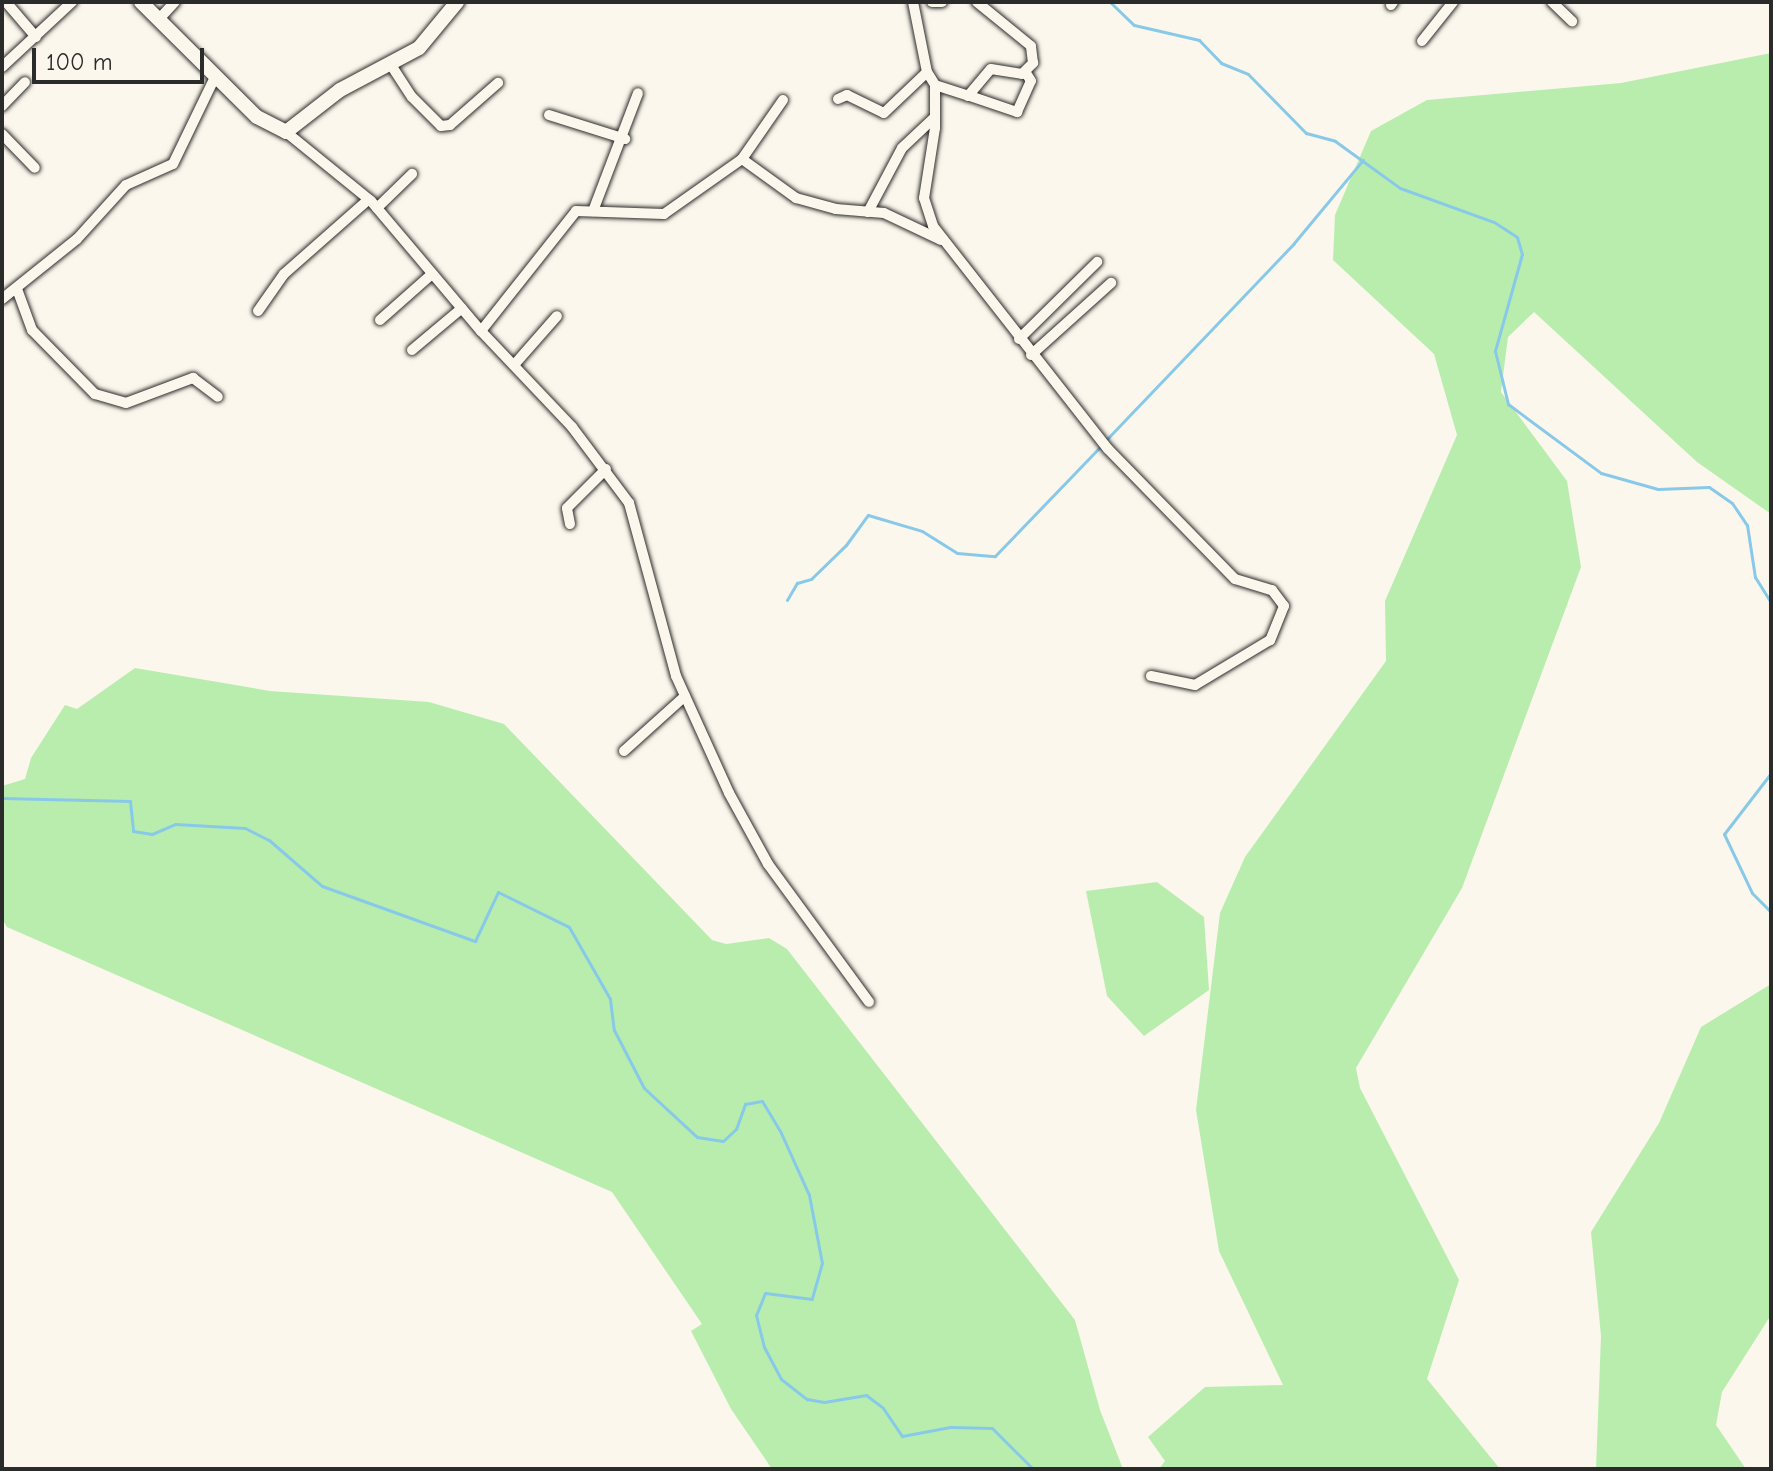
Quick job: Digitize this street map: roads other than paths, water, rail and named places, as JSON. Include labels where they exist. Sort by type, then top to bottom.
[{"type":"street","points":[[6,2],[36,37]]},
{"type":"street","points":[[2,67],[72,2]]},
{"type":"street","points":[[141,2],[257,117],[286,132],[373,204],[481,331],[606,469],[636,518],[685,696],[752,839],[869,1002]]},
{"type":"street","points":[[159,19],[175,2]]},
{"type":"street","points":[[286,132],[340,90],[419,48],[457,2]]},
{"type":"street","points":[[913,2],[927,72],[935,85],[935,117],[924,198],[943,241],[1108,449],[1235,579],[1272,590],[1284,606],[1270,640],[1195,685],[1176,685],[1151,676]]},
{"type":"street","points":[[932,2],[942,2]]},
{"type":"street","points":[[977,2],[1034,51],[1026,73]]},
{"type":"street","points":[[1422,41],[1453,2]]},
{"type":"street","points":[[1552,2],[1572,21]]},
{"type":"street","points":[[391,65],[412,97],[441,126],[450,125],[498,83]]},
{"type":"street","points":[[970,96],[991,69],[1026,73]]},
{"type":"street","points":[[838,99],[847,95],[884,113],[927,72]]},
{"type":"street","points":[[935,85],[1017,112],[1031,81],[1026,73]]},
{"type":"street","points":[[2,299],[77,239],[126,185],[173,164],[215,77]]},
{"type":"street","points":[[5,98],[25,82]]},
{"type":"street","points":[[593,211],[625,139],[638,93]]},
{"type":"street","points":[[481,331],[576,211],[664,214],[742,159],[783,100]]},
{"type":"street","points":[[549,115],[625,139]]},
{"type":"street","points":[[868,212],[902,148],[935,117]]},
{"type":"street","points":[[2,134],[35,168]]},
{"type":"street","points":[[742,159],[796,198],[913,223],[943,241]]},
{"type":"street","points":[[258,311],[284,274],[412,174]]},
{"type":"street","points":[[1019,339],[1097,262]]},
{"type":"street","points":[[380,320],[432,274]]},
{"type":"street","points":[[1031,355],[1111,283]]},
{"type":"street","points":[[17,289],[32,330],[95,394],[126,403],[193,378],[218,397]]},
{"type":"street","points":[[412,350],[462,308]]},
{"type":"street","points":[[514,365],[557,316]]},
{"type":"street","points":[[570,524],[567,508],[606,469]]},
{"type":"street","points":[[624,751],[685,696]]},
{"type":"waterway","points":[[1110,2],[1134,25],[1199,40],[1221,63],[1248,74],[1306,133],[1335,141],[1400,188],[1494,222],[1517,237],[1522,254],[1495,351],[1508,404],[1601,473],[1658,489],[1709,487],[1732,503],[1747,525],[1755,577],[1771,603]]},
{"type":"waterway","points":[[1106,440],[1294,243],[1363,160]]},
{"type":"waterway","points":[[787,600],[797,583],[811,579],[846,545],[868,515],[922,531],[957,553],[995,556],[1101,446]]},
{"type":"waterway","points":[[1771,773],[1724,834],[1752,893],[1771,912]]},
{"type":"waterway","points":[[2,798],[130,801],[133,831],[152,834],[175,824],[245,828],[269,840],[322,886],[475,941],[498,892],[569,927],[610,999],[614,1030],[644,1088],[697,1137],[723,1141],[736,1129],[745,1104],[762,1101],[781,1133],[809,1195],[822,1263],[812,1299],[765,1293],[756,1315],[764,1347],[781,1379],[807,1399],[824,1402],[866,1395],[883,1408],[902,1436],[950,1427],[992,1428],[1033,1469]]}]
